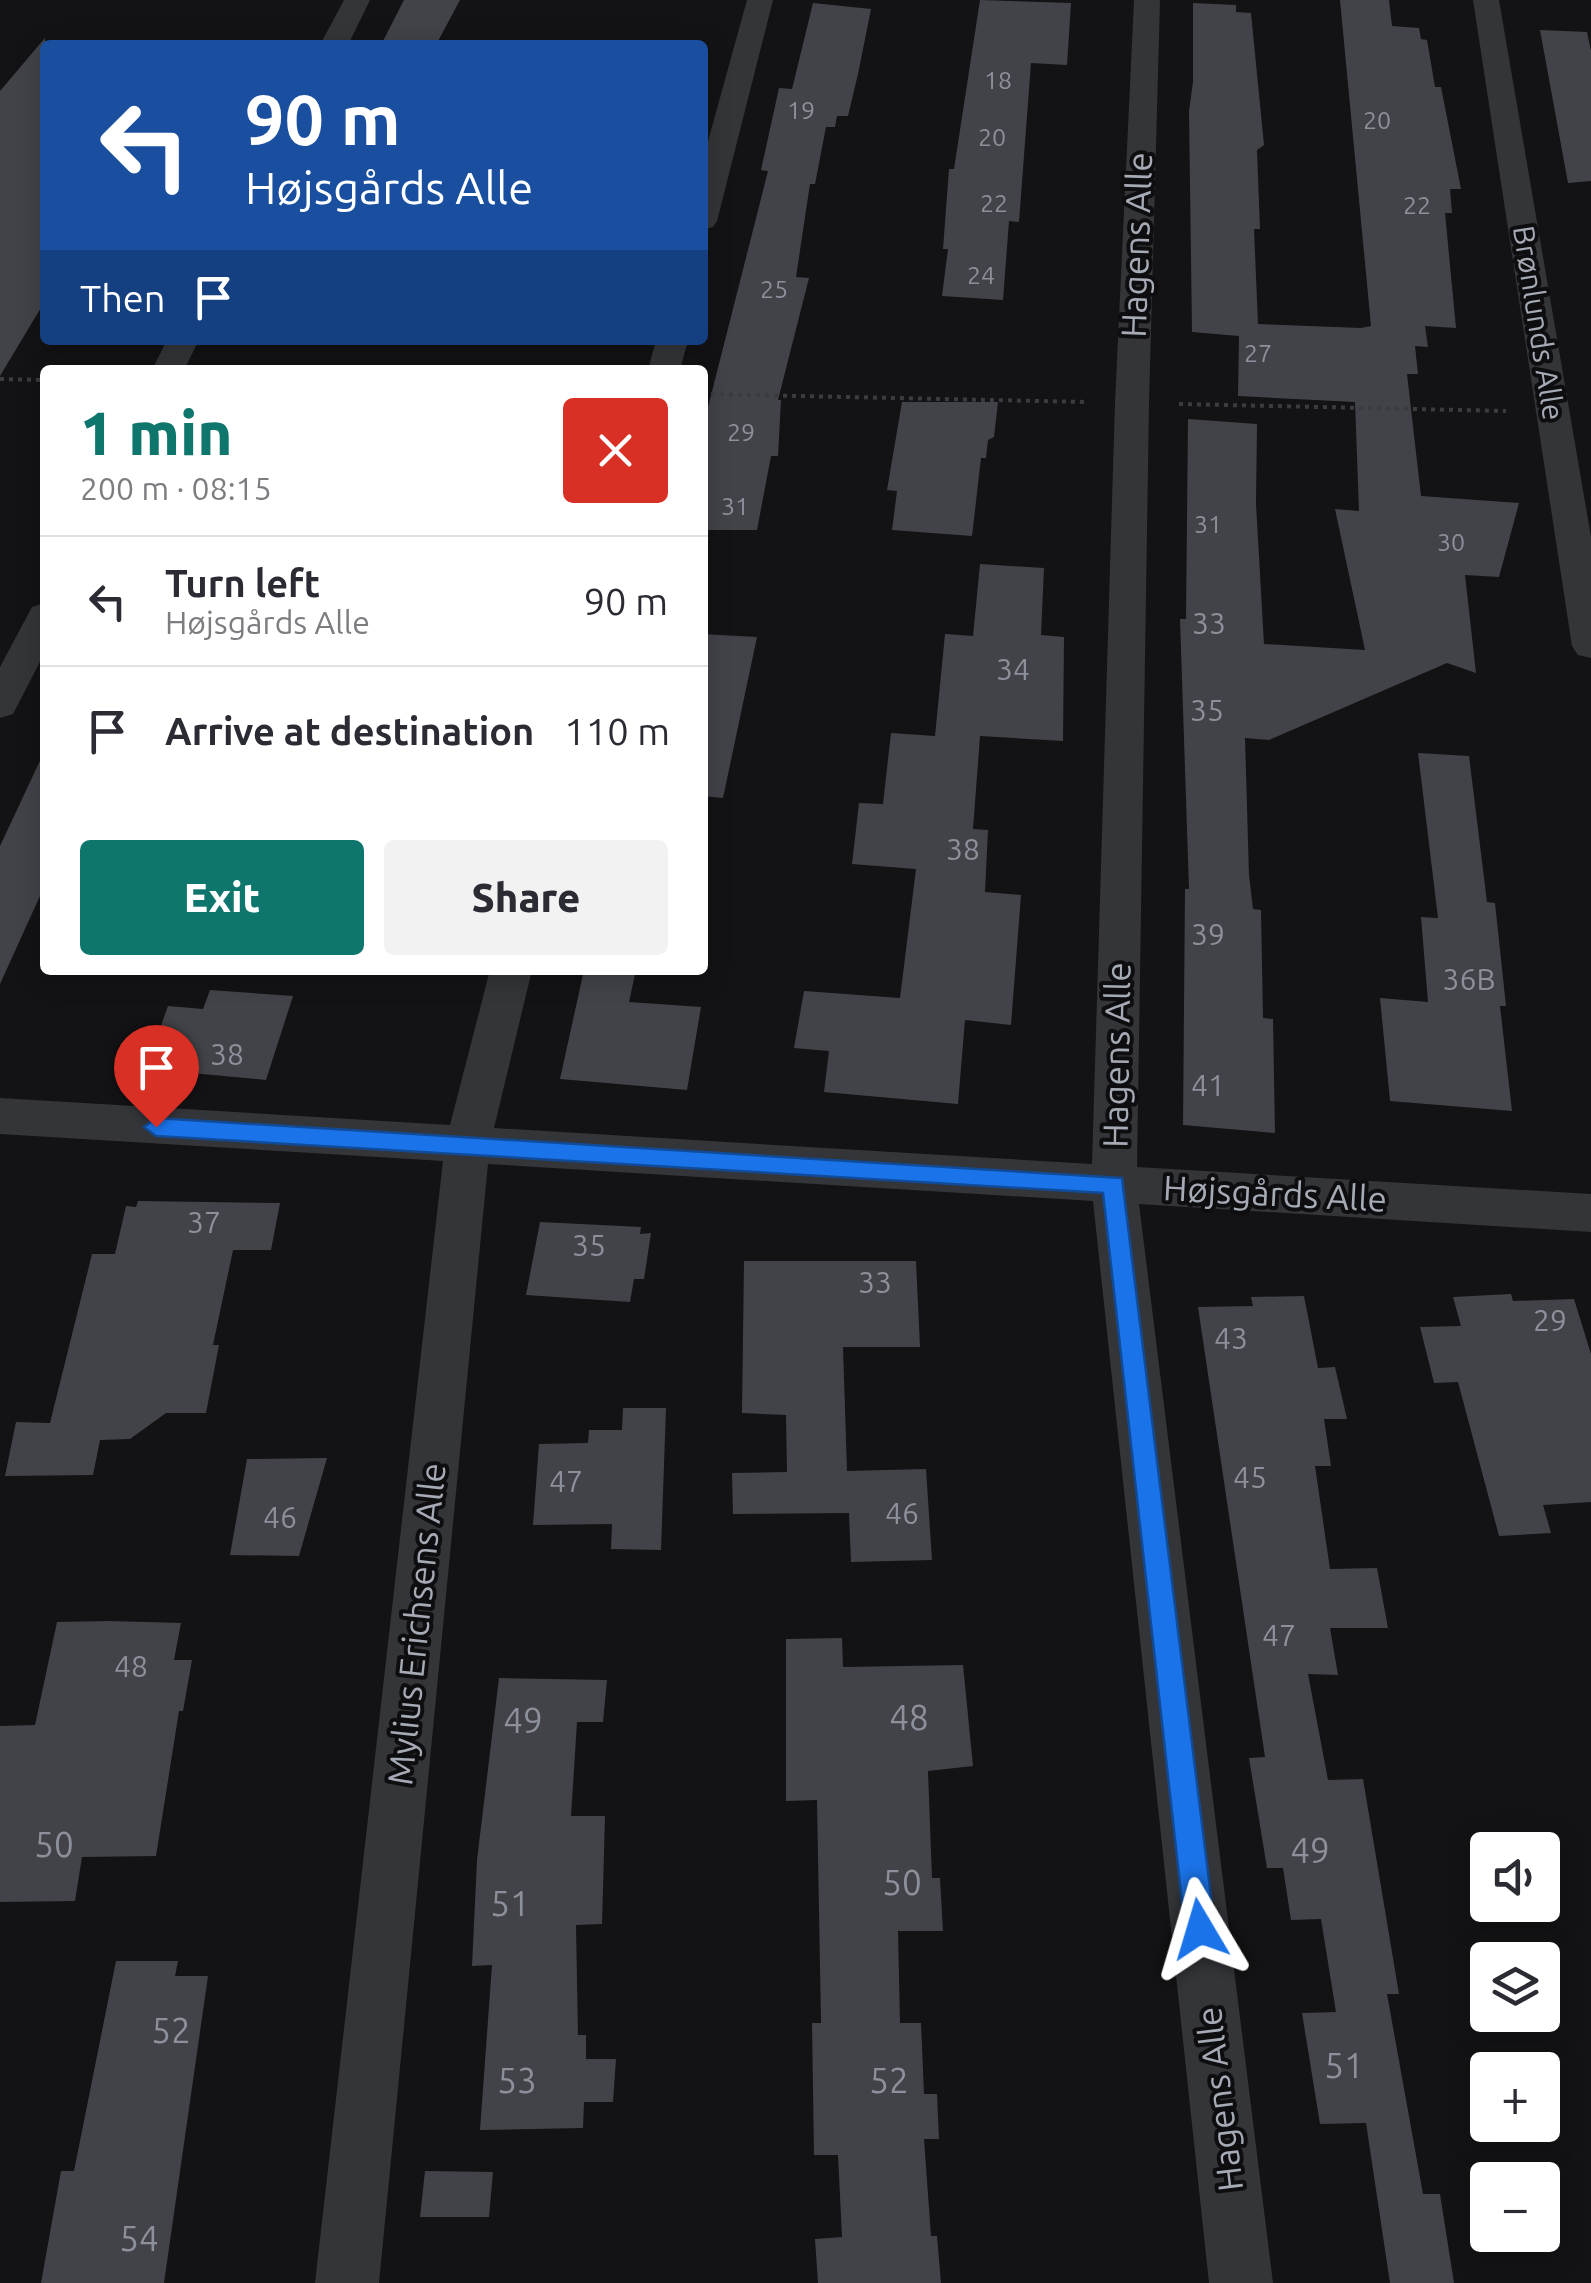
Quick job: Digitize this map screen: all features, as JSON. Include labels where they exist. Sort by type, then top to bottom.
[{"type":"street","points":[[336,40],[356,0]]},
{"type":"street","points":[[708,197],[760,0]]},
{"type":"street","name":"Hagens Alle","points":[[1146,0],[1132,404],[1114,1185],[1241,2283]]},
{"type":"street","name":"Brønlunds Alle","points":[[1486,0],[1591,646]]},
{"type":"street","points":[[0,705],[40,625]]},
{"type":"street","name":"Mylius Erichsens Alle","points":[[347,2283],[466,1148],[511,975]]},
{"type":"street","name":"Højsgårds Alle","points":[[0,1116],[466,1148],[1591,1213]]},
{"type":"path","points":[[0,379],[40,380]]},
{"type":"building","points":[[404,0],[460,0],[439,40],[384,40]]},
{"type":"building","points":[[980,0],[1071,3],[1067,65],[1031,63],[1019,222],[1009,221],[1003,300],[942,296],[948,249],[943,249],[949,169],[954,169]]},
{"type":"building","points":[[1340,0],[1389,0],[1392,26],[1419,28],[1421,39],[1427,40],[1435,87],[1441,87],[1461,189],[1450,189],[1452,213],[1445,213],[1456,328],[1425,326],[1428,347],[1415,346],[1418,374],[1407,374],[1421,496],[1519,503],[1499,577],[1465,575],[1476,673],[1447,663],[1269,740],[1245,738],[1249,875],[1253,909],[1261,910],[1263,1018],[1273,1019],[1275,1133],[1183,1125],[1185,889],[1189,889],[1180,619],[1186,619],[1188,419],[1257,424],[1256,504],[1264,644],[1365,650],[1335,509],[1359,511],[1355,402],[1238,396],[1239,336],[1192,332],[1189,111],[1193,3],[1236,5],[1236,12],[1251,13],[1264,145],[1257,150],[1260,229],[1254,229],[1258,324],[1361,328],[1371,326]]},
{"type":"building","points":[[813,3],[871,9],[848,116],[837,116],[835,127],[826,127],[815,184],[810,184],[796,277],[809,278],[778,400],[778,456],[771,456],[757,530],[708,530],[708,407],[768,171],[761,170],[779,88],[792,89]]},
{"type":"building","points":[[1540,30],[1587,32],[1591,51],[1591,181],[1568,183]]},
{"type":"building","points":[[40,44],[40,309],[0,376],[0,91]]},
{"type":"building","points":[[902,402],[998,402],[994,437],[988,440],[986,458],[981,458],[972,536],[892,530],[897,491],[887,490]]},
{"type":"building","points":[[980,564],[1044,568],[1041,635],[1064,637],[1063,741],[980,736],[973,829],[988,830],[985,892],[1021,895],[1011,1025],[965,1020],[958,1104],[824,1092],[829,1051],[794,1048],[804,991],[900,998],[916,869],[852,864],[859,803],[883,804],[891,733],[935,736],[945,634],[973,636]]},
{"type":"building","points":[[708,634],[757,637],[723,798],[708,797]]},
{"type":"building","points":[[1418,753],[1469,756],[1487,902],[1495,903],[1506,1006],[1500,1006],[1512,1111],[1390,1101],[1380,998],[1428,1002],[1421,917],[1438,918]]},
{"type":"building","points":[[40,761],[40,896],[0,984],[0,846]]},
{"type":"building","points":[[583,975],[635,975],[629,1002],[701,1007],[687,1090],[560,1079]]},
{"type":"building","points":[[210,990],[293,996],[266,1080],[181,1072],[183,1066],[148,1062],[168,1006],[203,1009]]},
{"type":"building","points":[[138,1201],[280,1203],[271,1250],[233,1250],[213,1345],[219,1345],[206,1413],[166,1413],[130,1439],[100,1440],[93,1475],[5,1476],[16,1422],[50,1423],[92,1254],[115,1254],[126,1206],[136,1207]]},
{"type":"building","points":[[540,1222],[641,1227],[640,1234],[651,1233],[644,1279],[634,1279],[630,1302],[526,1295]]},
{"type":"building","points":[[744,1261],[916,1261],[920,1347],[843,1347],[847,1471],[926,1469],[932,1560],[851,1562],[849,1513],[733,1514],[732,1473],[787,1472],[786,1415],[742,1413]]},
{"type":"building","points":[[1511,1294],[1513,1301],[1574,1299],[1591,1354],[1591,1502],[1543,1505],[1551,1533],[1499,1536],[1458,1382],[1434,1383],[1420,1327],[1461,1326],[1453,1297]]},
{"type":"building","points":[[1304,1296],[1318,1368],[1335,1367],[1347,1419],[1324,1419],[1331,1466],[1315,1466],[1330,1569],[1377,1568],[1388,1628],[1330,1628],[1338,1675],[1308,1674],[1328,1780],[1363,1779],[1399,1994],[1387,1994],[1423,2194],[1440,2194],[1454,2283],[1390,2283],[1366,2123],[1320,2124],[1302,2013],[1336,2012],[1321,1919],[1291,1920],[1283,1868],[1267,1868],[1249,1758],[1265,1757],[1198,1307],[1253,1306],[1251,1297]]},
{"type":"building","points":[[623,1408],[666,1408],[661,1550],[611,1549],[612,1524],[533,1525],[539,1444],[588,1443],[589,1430],[622,1430]]},
{"type":"building","points":[[327,1458],[299,1556],[230,1555],[247,1459]]},
{"type":"building","points":[[57,1622],[181,1623],[174,1660],[192,1660],[183,1711],[179,1711],[156,1856],[82,1857],[75,1901],[0,1902],[0,1726],[35,1725]]},
{"type":"building","points":[[842,1638],[843,1667],[963,1665],[973,1766],[928,1771],[932,1878],[940,1878],[943,1931],[898,1931],[900,2023],[921,2023],[924,2094],[937,2094],[939,2139],[924,2139],[931,2236],[937,2236],[941,2283],[818,2283],[815,2239],[842,2237],[838,2155],[814,2155],[812,2023],[821,2023],[817,1800],[786,1801],[786,1639]]},
{"type":"building","points":[[499,1678],[607,1680],[603,1722],[577,1722],[571,1816],[605,1816],[602,1924],[576,1925],[578,2035],[586,2035],[586,2059],[616,2059],[613,2102],[584,2102],[583,2128],[480,2130],[492,1965],[472,1966],[477,1860]]},
{"type":"building","points":[[116,1961],[178,1961],[175,1976],[208,1976],[164,2283],[41,2283],[61,2171],[74,2171]]},
{"type":"building","points":[[425,2171],[493,2172],[489,2217],[420,2217]]},
{"type":"route","points":[[156,1127],[1114,1185],[1200,1929]]}]
